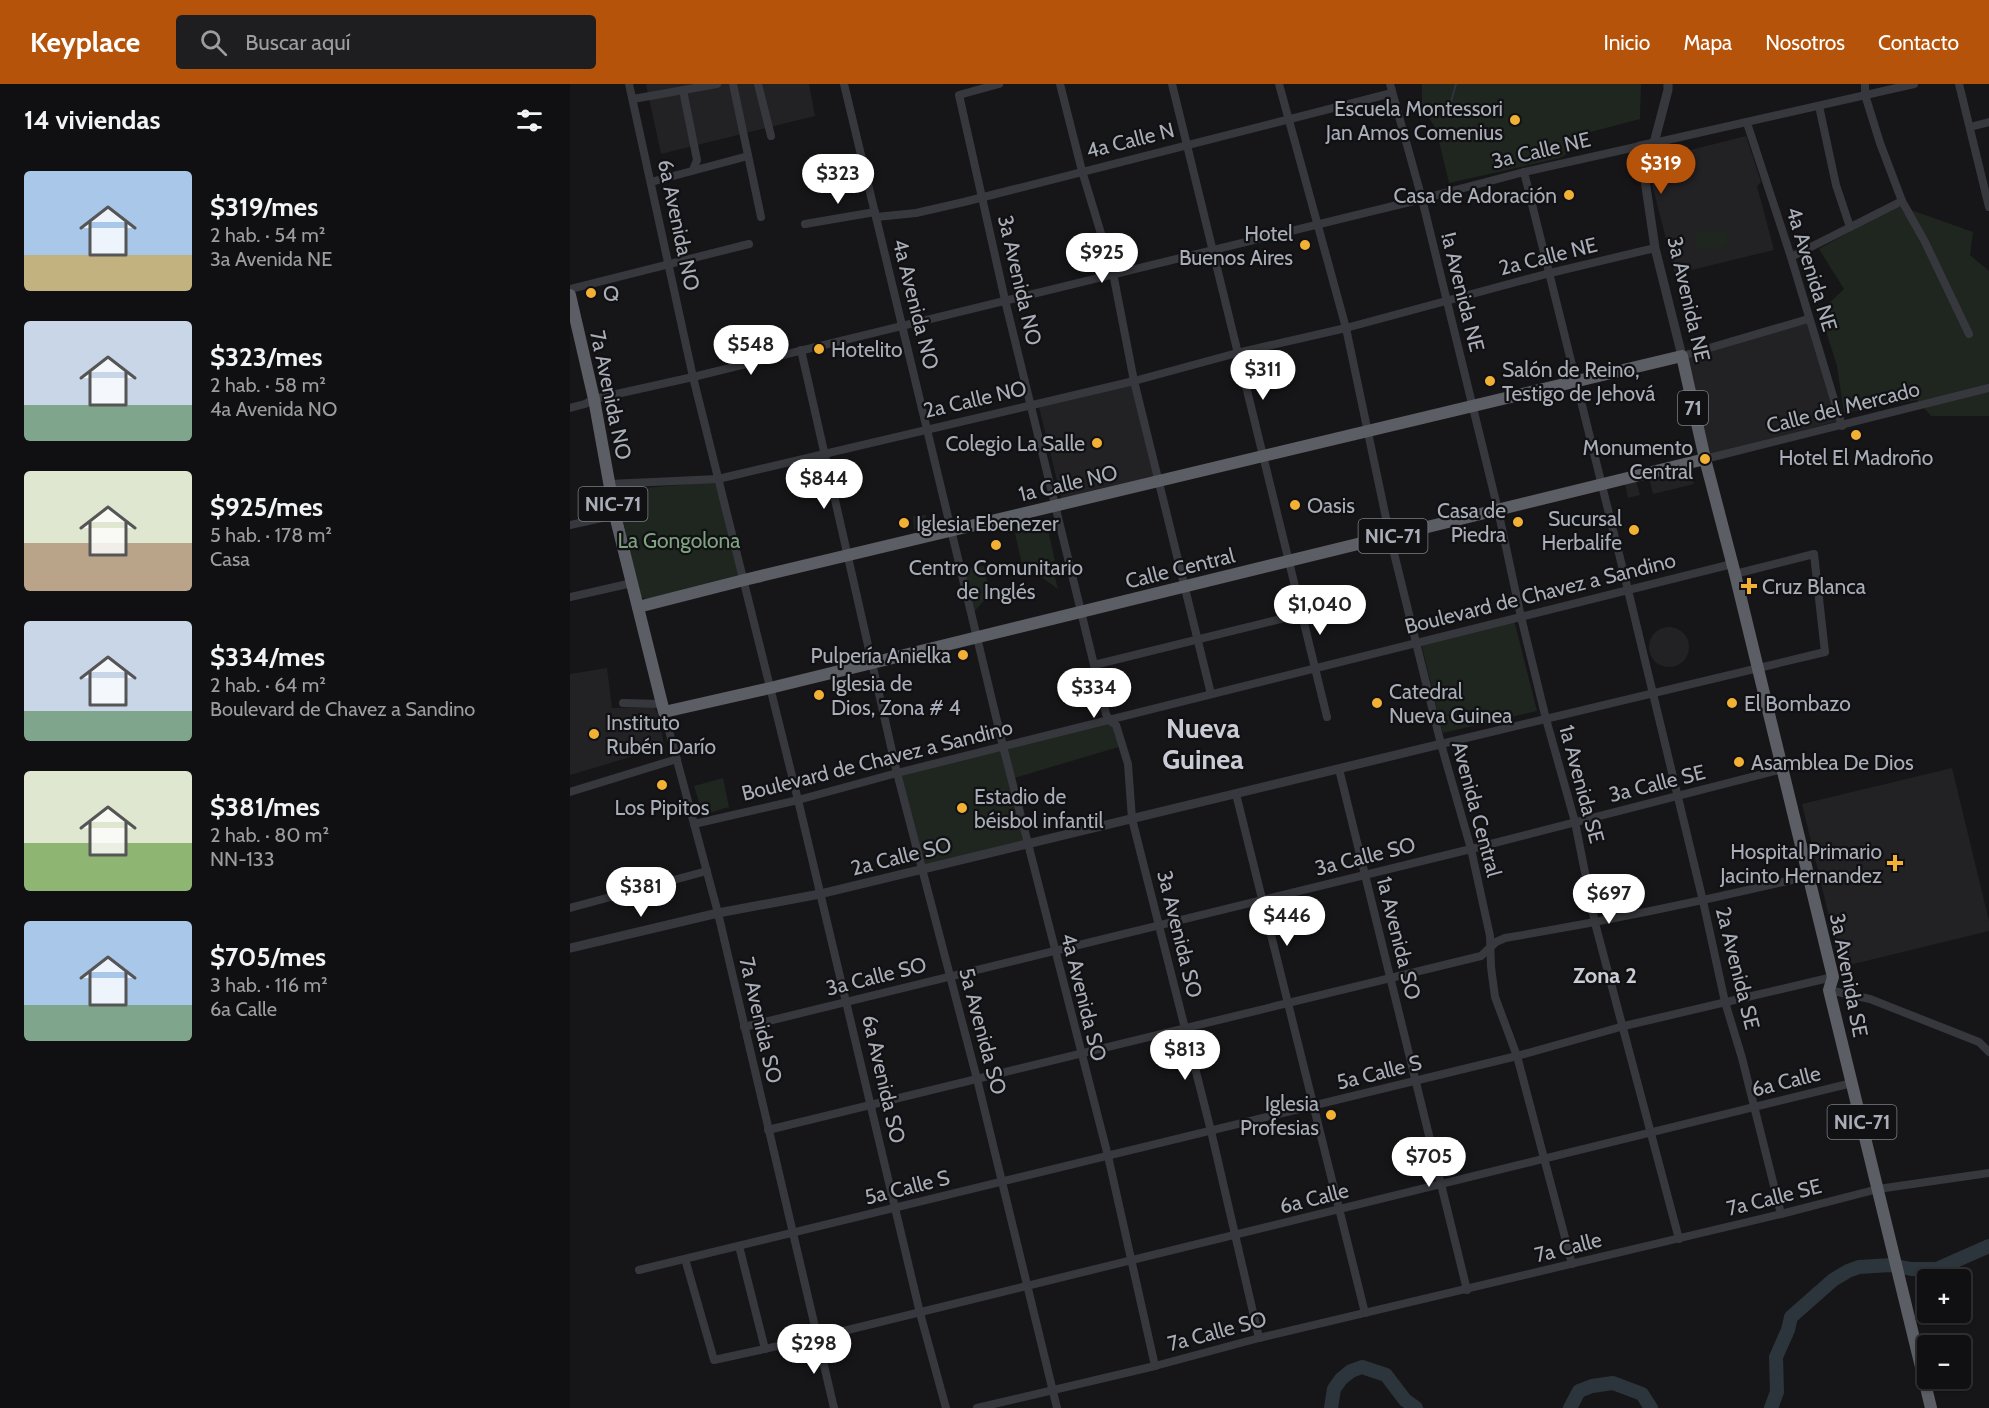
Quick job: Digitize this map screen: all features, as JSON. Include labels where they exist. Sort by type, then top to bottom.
[{"type":"highway","name":"7a Avenida NO","points":[[570,295],[594,399],[615,515],[663,708]]},
{"type":"highway","name":"1a Calle NO","points":[[638,607],[1682,356]]},
{"type":"highway","name":"3a Avenida NE","points":[[1682,356],[1705,459]]},
{"type":"highway","name":"Calle Central","points":[[663,708],[770,688],[1705,459]]},
{"type":"highway","name":"3a Avenida SE","points":[[1705,459],[1833,977],[1829,990],[1931,1408]]},
{"type":"street","name":"6a Avenida NO","points":[[629,84],[693,377],[770,688]]},
{"type":"street","points":[[633,99],[717,84]]},
{"type":"street","points":[[733,84],[761,217]]},
{"type":"street","points":[[758,84],[771,136]]},
{"type":"street","name":"4a Avenida NO","points":[[844,84],[978,638]]},
{"type":"street","name":"3a Avenida NO","points":[[999,84],[959,95],[1005,300],[1082,612]]},
{"type":"street","points":[[1060,84],[1082,171],[1113,273],[1134,381],[1211,694]]},
{"type":"street","points":[[1172,84],[1327,717]]},
{"type":"street","points":[[1279,84],[1318,223]]},
{"type":"street","points":[[1654,143],[1668,84]]},
{"type":"street","points":[[1865,84],[1865,95],[1880,143],[1902,201],[1925,242],[1969,334]]},
{"type":"street","name":"3a Calle NE","points":[[570,408],[594,399],[693,377],[1524,172],[1914,84]]},
{"type":"street","points":[[1959,84],[1985,176],[1989,207]]},
{"type":"street","name":"4a Calle N","points":[[805,224],[876,214],[916,213],[1288,119],[1391,88]]},
{"type":"street","name":"!a Avenida NE","points":[[1391,88],[1422,199],[1498,510]]},
{"type":"street","points":[[683,90],[697,160],[693,171]]},
{"type":"street","points":[[1819,106],[1836,185],[1850,227]]},
{"type":"street","points":[[1970,127],[1989,122]]},
{"type":"street","name":"4a Avenida NE","points":[[1747,123],[1791,257],[1842,426]]},
{"type":"street","name":"3a Avenida NE","points":[[1640,146],[1655,248],[1682,356]]},
{"type":"street","points":[[651,182],[748,156]]},
{"type":"street","name":"2a Avenida SE","points":[[1524,172],[1653,693],[1725,1002],[1742,1058],[1781,1214]]},
{"type":"street","points":[[1791,257],[1902,201]]},
{"type":"street","name":"Avenida Central","points":[[1318,223],[1346,328],[1390,537],[1441,744],[1471,849],[1490,936],[1496,997],[1517,1056],[1572,1264]]},
{"type":"street","points":[[570,289],[749,244]]},
{"type":"street","name":"2a Calle NE","points":[[1346,328],[1550,273],[1655,248]]},
{"type":"street","points":[[1682,356],[1809,319]]},
{"type":"street","name":"2a Calle NO","points":[[609,484],[718,479],[1134,381],[1238,353],[1346,328]]},
{"type":"street","name":"5a Avenida SO","points":[[801,350],[897,773],[977,1079],[1057,1408]]},
{"type":"street","name":"Calle del Mercado","points":[[1705,459],[1989,388]]},
{"type":"street","name":"1a Avenida SE","points":[[1498,510],[1546,719],[1575,822],[1595,923],[1624,1026],[1678,1239]]},
{"type":"street","points":[[570,525],[615,515]]},
{"type":"street","name":"Boulevard de Chavez a Sandino","points":[[694,824],[798,800],[1003,746],[1628,590],[1814,554],[1825,652],[1756,668]]},
{"type":"street","points":[[570,586],[571,597],[632,583]]},
{"type":"street","name":"3a Avenida SO","points":[[1082,612],[1106,714],[1109,720],[1116,725],[1128,764],[1132,819],[1211,1131],[1259,1338]]},
{"type":"street","points":[[1094,665],[1301,614]]},
{"type":"street","name":"4a Avenida SO","points":[[978,638],[1027,844],[1108,1156],[1155,1366]]},
{"type":"street","points":[[1441,744],[1756,668]]},
{"type":"street","name":"6a Avenida SO","points":[[770,688],[872,1105],[920,1313],[946,1408]]},
{"type":"street","points":[[623,703],[663,708]]},
{"type":"street","name":"7a Avenida SO","points":[[663,708],[718,913],[792,1234],[819,1337]]},
{"type":"street","name":"2a Calle SO","points":[[570,948],[718,913],[820,894],[1441,744]]},
{"type":"street","points":[[570,792],[677,759]]},
{"type":"street","name":"1a Avenida SO","points":[[1339,769],[1467,1290]]},
{"type":"street","name":"3a Calle SE","points":[[1471,849],[1782,770]]},
{"type":"street","points":[[1236,794],[1365,1313]]},
{"type":"street","name":"3a Calle SO","points":[[744,1027],[1471,849]]},
{"type":"street","points":[[570,908],[707,871]]},
{"type":"street","points":[[768,1130],[1481,956],[1496,942],[1505,938],[1703,901],[1808,876]]},
{"type":"street","name":"5a Calle S","points":[[639,1270],[1517,1056],[1624,1026],[1833,977]]},
{"type":"street","points":[[1829,990],[1870,999],[1979,1042],[1989,1053]]},
{"type":"street","name":"6a Calle","points":[[685,1259],[714,1360],[920,1313],[1852,1083]]},
{"type":"street","name":"7a Calle SE","points":[[1678,1239],[1878,1189],[1989,1173]]},
{"type":"street","name":"7a Calle","points":[[1467,1290],[1678,1239]]},
{"type":"street","points":[[739,1246],[765,1349]]},
{"type":"street","name":"7a Calle SO","points":[[977,1408],[1155,1366],[1259,1338],[1467,1290]]},
{"type":"street","points":[[819,1337],[834,1408]]},
{"type":"shaded area","points":[[646,84],[809,84],[815,116],[661,154]]},
{"type":"shaded area","points":[[1746,136],[1761,182],[1757,186],[1774,250],[1675,274],[1652,184],[1655,159]]},
{"type":"shaded area","points":[[1808,320],[1838,421],[1706,456],[1682,356]]},
{"type":"shaded area","name":"Colegio La Salle","points":[[1133,385],[1155,479],[1062,501],[1039,407]]},
{"type":"shaded area","points":[[1690,468],[1694,484],[1653,494],[1649,478]]},
{"type":"shaded area","points":[[1636,481],[1640,495],[1628,498],[1625,484]]},
{"type":"shaded area","points":[[1669,627],[1683,633],[1689,647],[1683,661],[1669,667],[1655,661],[1649,647],[1655,633]]},
{"type":"shaded area","name":"Instituto Rubén Darío","points":[[607,668],[612,708],[654,707],[660,718],[664,747],[570,775],[570,674]]},
{"type":"shaded area","name":"Hospital Primario Jacinto Hernandez","points":[[1952,768],[1989,921],[1989,931],[1841,967],[1802,804]]},
{"type":"green space","points":[[1422,84],[1641,84],[1640,119],[1564,139],[1567,154],[1560,158],[1449,183],[1436,129],[1422,106]]},
{"type":"green space","points":[[1897,205],[1973,232],[1970,255],[1989,271],[1989,416],[1931,416],[1917,400],[1844,413],[1837,366],[1820,312],[1844,289],[1819,249]]},
{"type":"green space","points":[[1726,229],[1728,246],[1697,251],[1695,233]]},
{"type":"green space","name":"La Gongolona","points":[[713,482],[716,485],[738,564],[738,577],[646,599],[640,597],[618,498],[621,490]]},
{"type":"green space","points":[[926,515],[926,529],[914,529],[913,516]]},
{"type":"green space","points":[[1047,525],[1055,561],[1023,569],[1015,533]]},
{"type":"green space","points":[[984,566],[990,594],[972,614],[961,569]]},
{"type":"green space","points":[[1053,570],[1058,589],[1036,573]]},
{"type":"green space","points":[[1514,620],[1537,711],[1443,733],[1421,643]]},
{"type":"green space","points":[[1106,723],[1112,725],[1122,746],[1014,778],[1007,748]]},
{"type":"green space","name":"Estadio de béisbol infantil","points":[[1001,750],[1023,841],[924,865],[901,774]]},
{"type":"green space","points":[[723,778],[729,807],[703,815],[694,786]]},
{"type":"waterway","points":[[1448,112],[1456,84]]},
{"type":"waterway","points":[[1771,1408],[1777,1392],[1776,1357],[1791,1317],[1833,1280],[1859,1267],[1891,1265],[1911,1269],[1937,1269],[1989,1246]]},
{"type":"waterway","points":[[1331,1408],[1334,1389],[1341,1379],[1351,1371],[1362,1367],[1386,1375],[1405,1400],[1416,1408]]},
{"type":"waterway","points":[[1570,1408],[1579,1391],[1592,1386],[1613,1383],[1642,1394],[1651,1408]]},
{"type":"place","name":"Escuela Montessori Jan Amos Comenius","points":[[1515,120]]},
{"type":"place","name":"Casa de Adoración","points":[[1569,195]]},
{"type":"place","name":"Hotel Buenos Aires","points":[[1305,245]]},
{"type":"place","name":"Q","points":[[591,293]]},
{"type":"place","name":"Hotelito","points":[[819,349]]},
{"type":"place","name":"Salón de Reino, Testigo de Jehová","points":[[1490,381]]},
{"type":"place","name":"Hotel El Madroño","points":[[1856,435]]},
{"type":"place","name":"Colegio La Salle","points":[[1097,443]]},
{"type":"place","name":"Monumento Central","points":[[1705,459]]},
{"type":"place","name":"Oasis","points":[[1295,505]]},
{"type":"place","name":"Casa de Piedra","points":[[1518,522]]},
{"type":"place","name":"Iglesia Ebenezer","points":[[904,523]]},
{"type":"place","name":"Sucursal Herbalife","points":[[1634,530]]},
{"type":"place","name":"Centro Comunitario de Inglés","points":[[996,545]]},
{"type":"place","name":"Cruz Blanca","points":[[1749,586]]},
{"type":"place","name":"Pulpería Anielka","points":[[963,655]]},
{"type":"place","name":"Iglesia de Dios, Zona # 4","points":[[819,695]]},
{"type":"place","name":"Catedral Nueva Guinea","points":[[1377,703]]},
{"type":"place","name":"El Bombazo","points":[[1732,703]]},
{"type":"place","name":"Instituto Rubén Darío","points":[[594,734]]},
{"type":"place","name":"Asamblea De Dios","points":[[1739,762]]},
{"type":"place","name":"Los Pipitos","points":[[662,785]]},
{"type":"place","name":"Estadio de béisbol infantil","points":[[962,808]]},
{"type":"place","name":"Hospital Primario Jacinto Hernandez","points":[[1895,863]]},
{"type":"place","name":"Iglesia Profesias","points":[[1331,1115]]},
{"type":"district","name":"Nueva Guinea","points":[[1203,744]]},
{"type":"district","name":"Zona 2","points":[[1605,975]]}]
